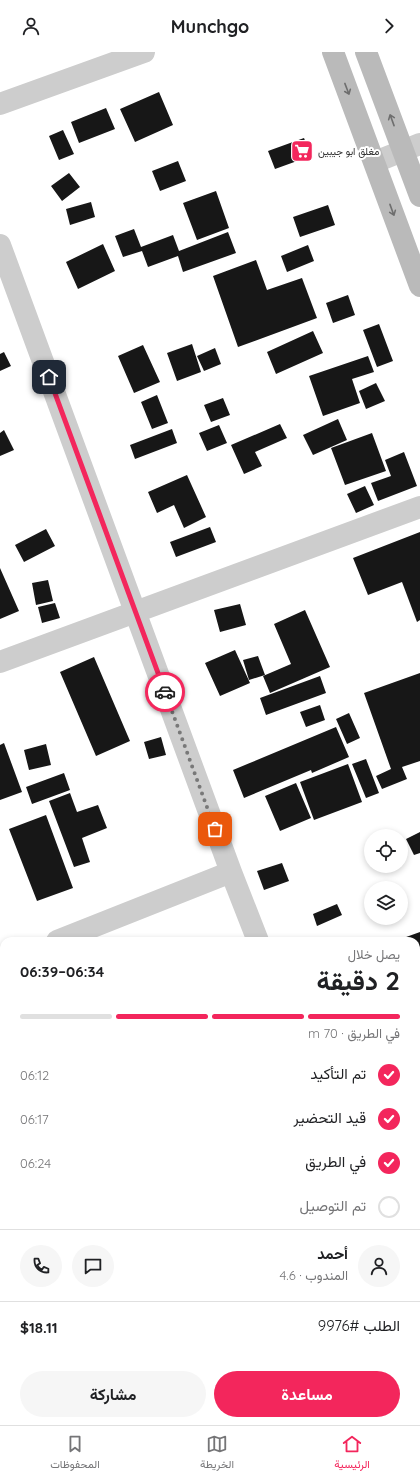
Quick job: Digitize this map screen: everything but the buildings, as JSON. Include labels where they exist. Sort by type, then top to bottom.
[{"type":"main road","points":[[333,52],[420,286]]},
{"type":"main road","points":[[366,52],[412,147],[420,196]]},
{"type":"street","points":[[0,104],[144,52]]},
{"type":"street","points":[[375,162],[412,147]]},
{"type":"street","points":[[0,245],[231,872],[256,937]]},
{"type":"street","points":[[0,662],[420,507]]},
{"type":"street","points":[[67,937],[231,872]]},
{"type":"way so far","points":[[165,692],[215,829]]},
{"type":"place","name":"مغلق ابو جيبين","points":[[302,151]]},
{"type":"route","points":[[49,377],[165,692]]}]
